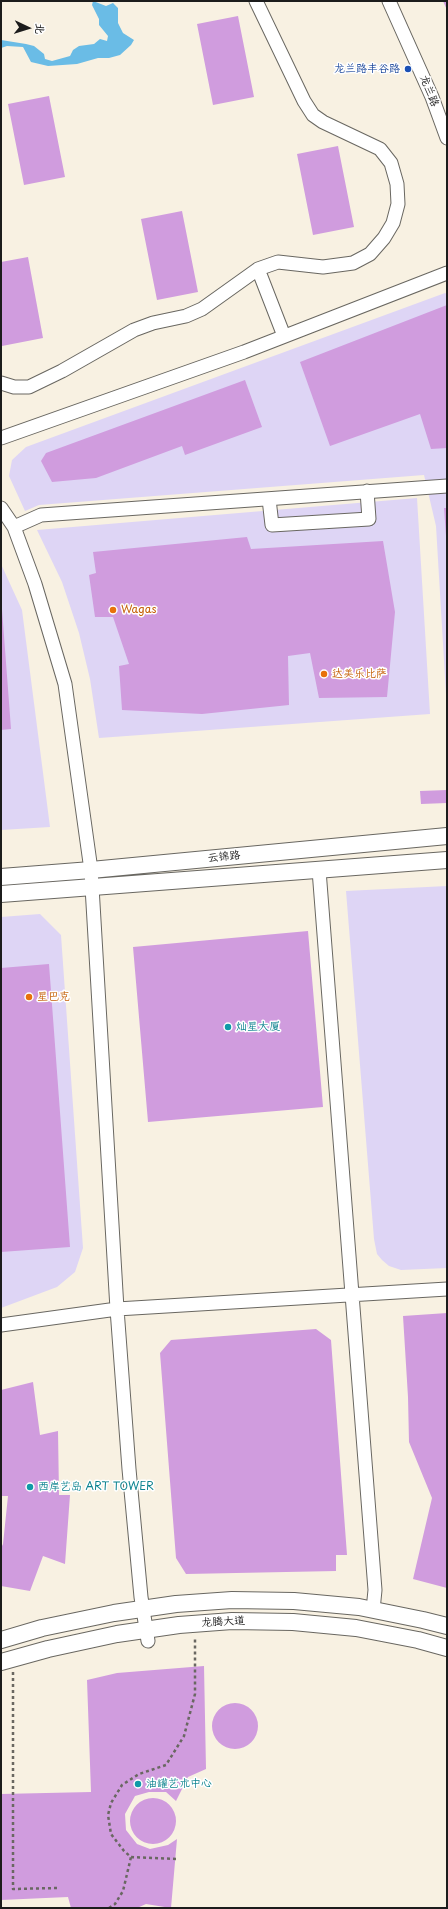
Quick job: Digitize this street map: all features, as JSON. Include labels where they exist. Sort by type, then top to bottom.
[{"type":"main road","name":"云锦路","points":[[1,877],[91,870],[447,836]]},
{"type":"main road","name":"云锦路","points":[[1,894],[447,860]]},
{"type":"main road","name":"龙腾大道","points":[[1,1640],[82,1619],[143,1609],[205,1602],[256,1600],[327,1603],[373,1610],[447,1626]]},
{"type":"main road","name":"龙腾大道","points":[[10,1667],[86,1640],[147,1636],[195,1624],[256,1621],[325,1624],[389,1634],[447,1648]]},
{"type":"street","points":[[1,383],[14,387],[29,387],[62,371],[134,330],[153,323],[186,316],[202,309],[258,269],[278,262],[324,267],[353,263],[370,254],[384,238],[393,223],[398,204],[397,184],[391,163],[380,149],[323,122],[313,115],[304,101],[256,1]]},
{"type":"street","name":"龙兰路","points":[[389,1],[429,91],[447,138]]},
{"type":"street","points":[[258,269],[284,336]]},
{"type":"street","points":[[1,438],[284,336],[447,273]]},
{"type":"street","points":[[14,527],[40,515],[447,486]]},
{"type":"street","points":[[268,498],[272,525],[369,519],[367,491]]},
{"type":"street","points":[[1,508],[14,527],[35,584],[65,684],[91,870],[117,1309],[129,1469],[147,1636]]},
{"type":"street","points":[[319,870],[375,1590],[373,1610]]},
{"type":"street","points":[[1,1324],[117,1309],[447,1289]]},
{"type":"path","points":[[176,1859],[131,1857],[124,1851],[111,1834],[108,1815],[111,1803],[122,1785],[139,1774],[166,1765],[184,1736],[195,1694],[195,1624]]},
{"type":"path","points":[[10,1667],[13,1889],[58,1888]]},
{"type":"path","points":[[109,1908],[115,1904],[123,1891],[131,1857]]},
{"type":"shaded area","points":[[445,293],[447,294],[447,711],[436,526],[424,475],[39,505],[25,511],[9,476],[12,460],[26,447]]},
{"type":"shaded area","points":[[417,498],[430,714],[99,738],[90,679],[79,633],[62,582],[37,530]]},
{"type":"shaded area","points":[[1,564],[22,610],[50,827],[1,830]]},
{"type":"shaded area","points":[[447,886],[447,1268],[401,1270],[389,1266],[382,1260],[377,1254],[374,1239],[346,891]]},
{"type":"shaded area","points":[[40,914],[61,935],[83,1248],[75,1272],[57,1287],[1,1308],[1,917]]},
{"type":"water","points":[[93,1],[106,6],[113,3],[118,8],[118,23],[123,33],[134,40],[131,45],[120,55],[109,58],[98,58],[77,64],[48,66],[31,62],[23,47],[7,46],[1,48],[1,40],[34,46],[44,54],[45,59],[52,61],[70,56],[73,50],[79,46],[94,44],[100,39],[107,41],[108,36],[99,25],[99,19],[92,5]]},
{"type":"building","points":[[443,1],[447,1],[447,10]]},
{"type":"building","points":[[238,16],[254,97],[213,105],[197,24]]},
{"type":"building","points":[[49,96],[65,177],[24,185],[8,104]]},
{"type":"building","points":[[338,146],[354,227],[313,235],[297,154]]},
{"type":"building","points":[[182,211],[198,292],[157,300],[141,219]]},
{"type":"building","points":[[28,257],[43,338],[2,346],[1,262]]},
{"type":"building","points":[[447,305],[447,448],[431,449],[420,414],[330,446],[300,362]]},
{"type":"building","points":[[245,380],[262,427],[185,455],[182,446],[96,478],[52,482],[41,461],[46,453]]},
{"type":"building","points":[[444,508],[447,508],[447,536],[446,536]]},
{"type":"building","points":[[247,537],[251,549],[383,541],[395,612],[387,697],[319,698],[310,653],[288,656],[289,705],[202,714],[122,710],[119,666],[129,664],[113,617],[95,617],[89,575],[96,573],[93,552]]},
{"type":"building","points":[[1,596],[11,729],[1,730]]},
{"type":"building","points":[[447,790],[447,803],[421,804],[420,791]]},
{"type":"building","name":"灿星大厦","points":[[308,931],[323,1107],[148,1122],[133,947]]},
{"type":"building","points":[[49,964],[70,1247],[1,1252],[1,968]]},
{"type":"building","points":[[447,1313],[447,1588],[413,1579],[432,1498],[409,1442],[403,1316]]},
{"type":"building","points":[[316,1329],[331,1340],[347,1555],[336,1555],[336,1571],[186,1574],[176,1558],[160,1353],[171,1340]]},
{"type":"building","name":"西岸艺岛 ART TOWER","points":[[33,1382],[40,1435],[58,1431],[59,1495],[70,1495],[65,1564],[43,1556],[30,1591],[1,1586],[1,1548],[3,1544],[8,1496],[2,1496],[1,1390]]},
{"type":"building","name":"油罐艺术中心","points":[[204,1666],[206,1769],[188,1777],[176,1801],[166,1792],[149,1792],[135,1796],[125,1814],[126,1830],[137,1844],[150,1849],[168,1845],[177,1839],[171,1908],[146,1904],[137,1908],[71,1908],[68,1897],[1,1900],[1,1794],[91,1792],[87,1680],[117,1673]]},
{"type":"building","points":[[235,1703],[248,1707],[254,1713],[258,1726],[254,1739],[248,1745],[235,1749],[222,1745],[216,1739],[212,1726],[216,1713],[222,1707]]},
{"type":"building","name":"油罐艺术中心","points":[[153,1798],[166,1802],[172,1808],[176,1821],[172,1834],[166,1840],[153,1844],[140,1840],[134,1834],[130,1821],[134,1808],[140,1802]]},
{"type":"place","name":"龙兰路丰谷路","points":[[408,69]]},
{"type":"place","name":"Wagas","points":[[113,610]]},
{"type":"place","name":"达美乐比萨","points":[[324,674]]},
{"type":"place","name":"星巴克","points":[[29,997]]},
{"type":"place","name":"灿星大厦","points":[[228,1027]]},
{"type":"place","name":"西岸艺岛 ART TOWER","points":[[30,1487]]},
{"type":"place","name":"油罐艺术中心","points":[[138,1784]]}]
